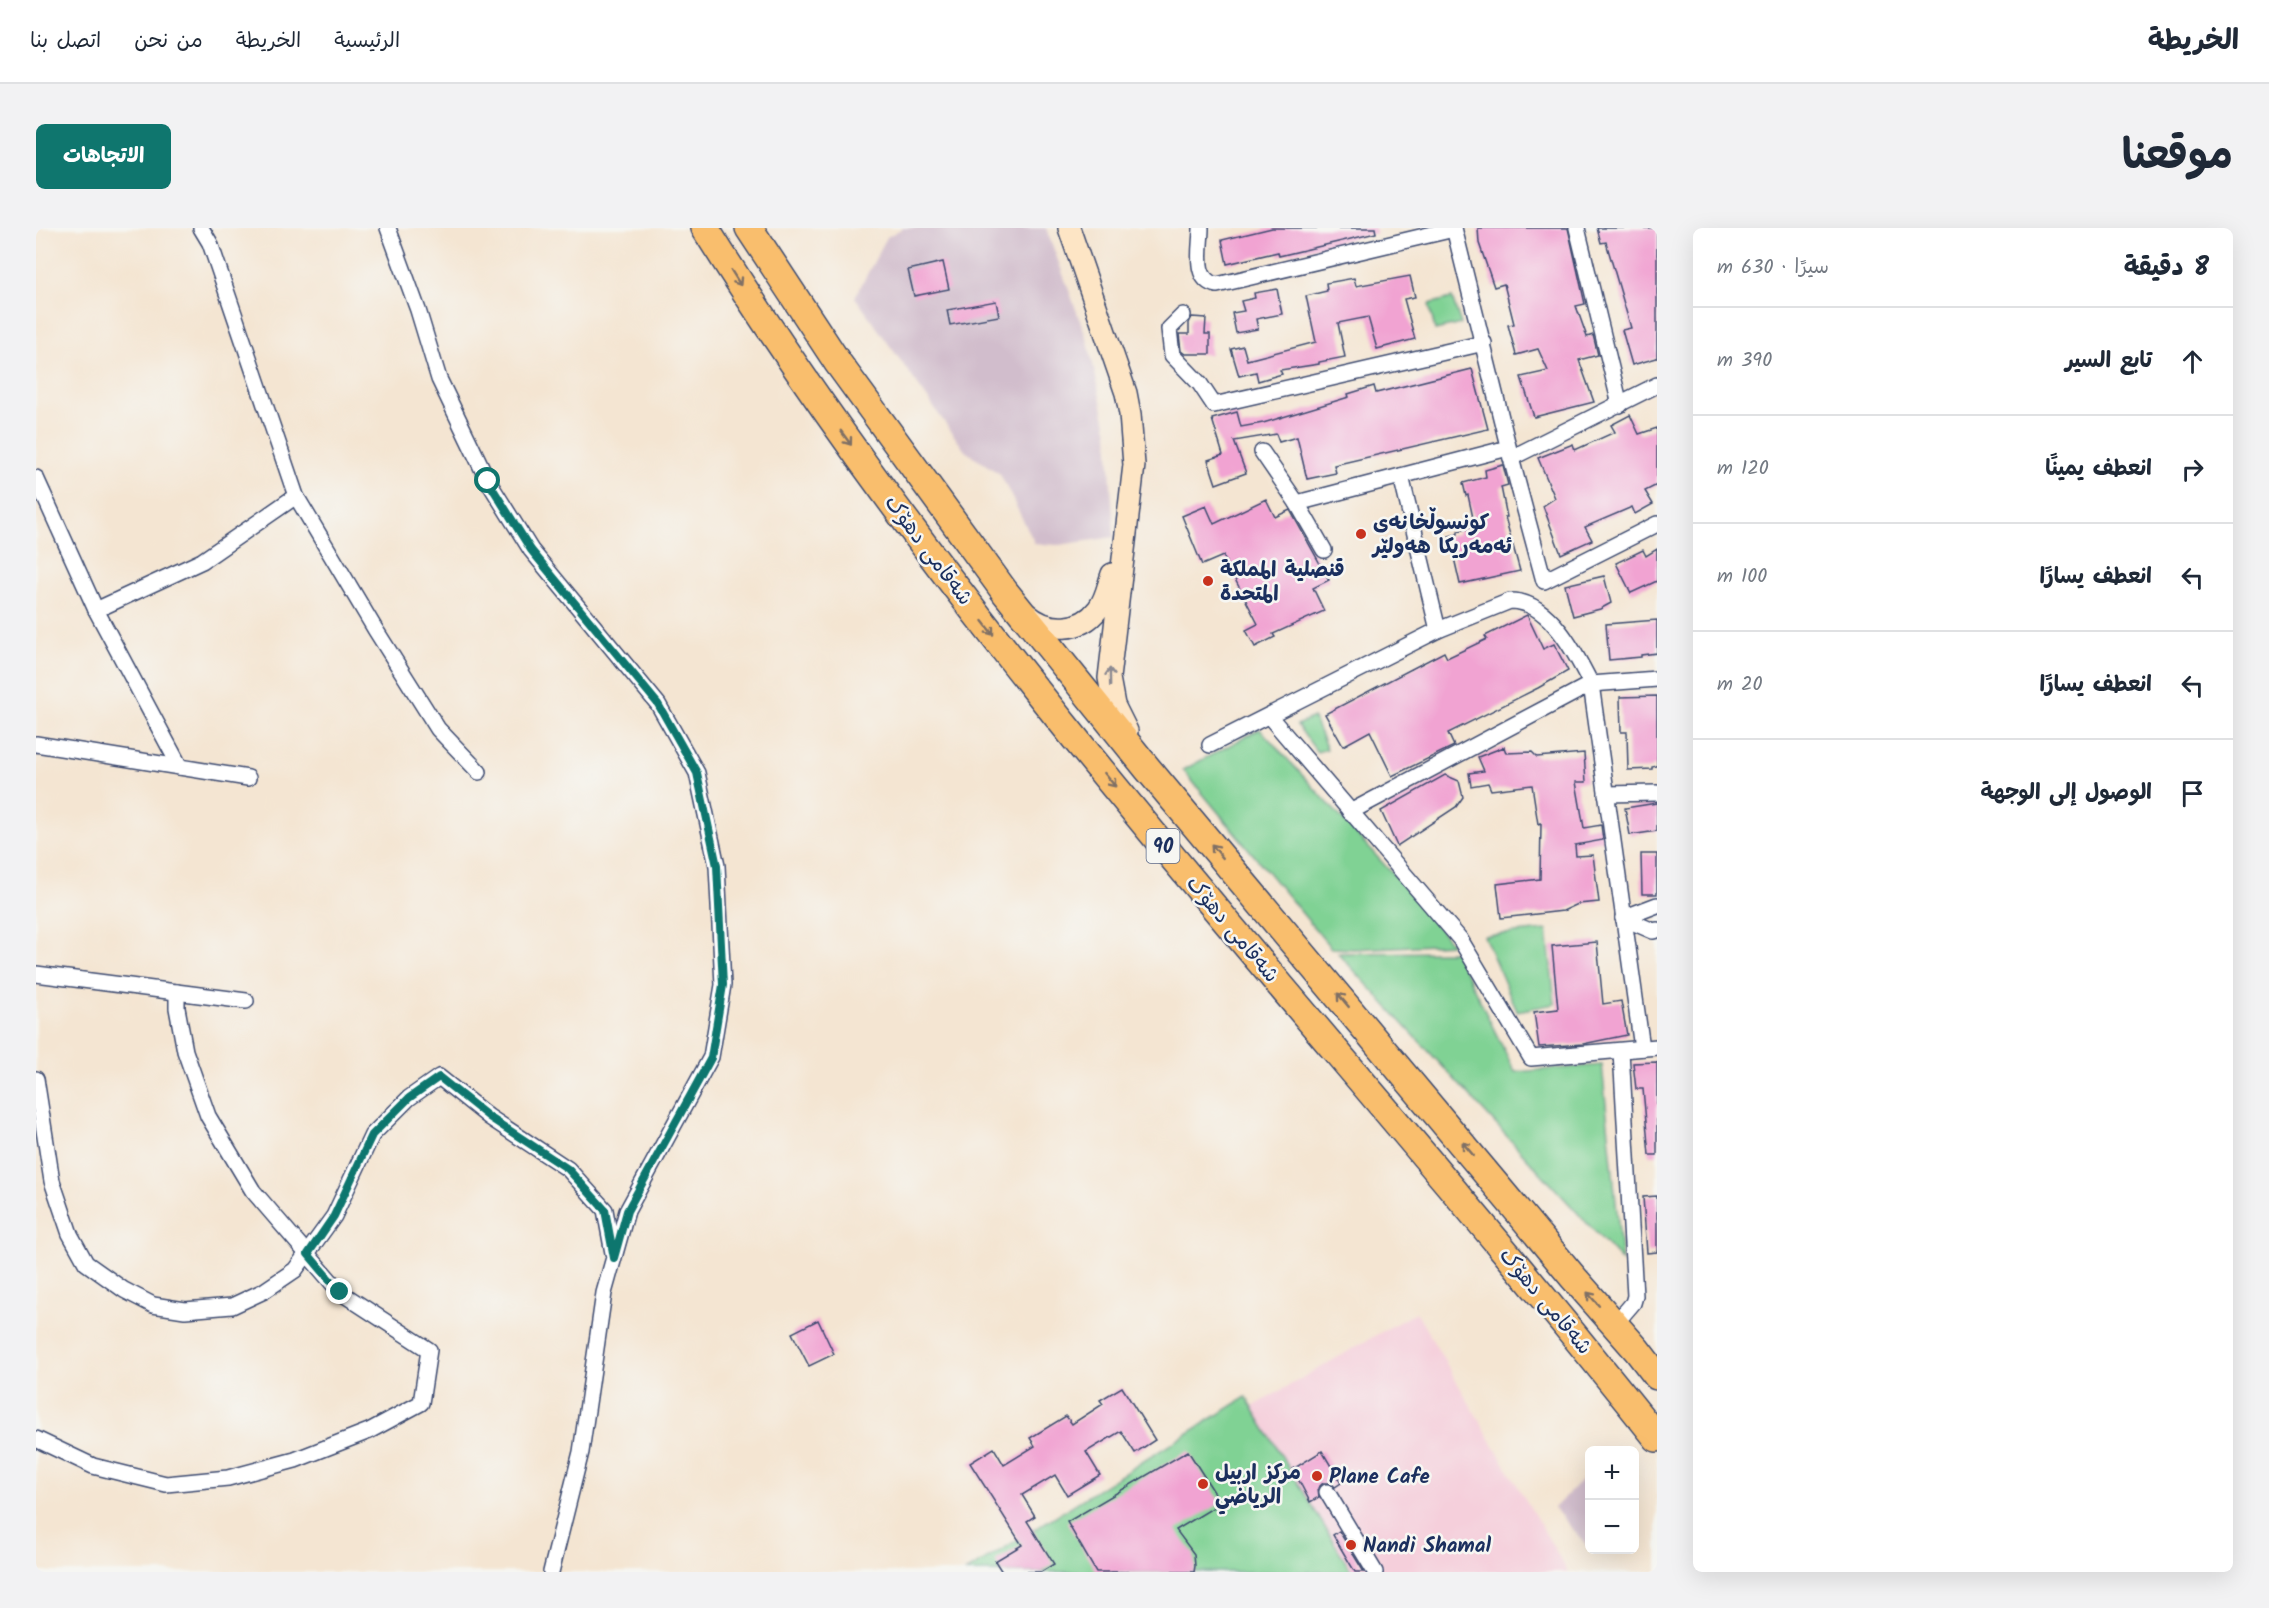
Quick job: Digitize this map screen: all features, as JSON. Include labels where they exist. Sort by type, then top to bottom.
[{"type":"highway","name":"شەقامی دهۆک","points":[[705,228],[742,288],[834,420],[923,544],[1010,656],[1167,851],[1545,1300],[1657,1438]]},
{"type":"highway","name":"شەقامی دهۆک","points":[[749,228],[838,363],[1005,592],[1147,768],[1573,1277],[1615,1324],[1647,1348],[1657,1376]]},
{"type":"highway","points":[[1545,1300],[1573,1277]]},
{"type":"street","points":[[201,228],[210,243],[296,496],[438,729],[479,772]]},
{"type":"street","points":[[388,228],[418,310],[439,379],[488,481],[531,550],[658,704],[697,773],[717,866],[723,985],[711,1058],[627,1211],[604,1293],[581,1452],[551,1572]]},
{"type":"street","points":[[1070,228],[1126,393],[1130,414],[1134,465],[1109,678],[1117,712],[1147,768]]},
{"type":"street","points":[[1201,228],[1201,273],[1207,282],[1217,285],[1454,229],[1484,343],[1509,453],[1544,581],[1657,524]]},
{"type":"street","points":[[1577,228],[1620,405]]},
{"type":"street","points":[[1183,315],[1169,329],[1172,355],[1200,384],[1214,405],[1484,343]]},
{"type":"street","points":[[1297,503],[1401,476],[1509,453],[1620,405],[1657,385]]},
{"type":"street","points":[[1262,452],[1297,503],[1324,550]]},
{"type":"street","points":[[1401,476],[1438,630]]},
{"type":"street","points":[[36,478],[96,610],[180,767]]},
{"type":"street","points":[[96,610],[202,561],[296,496]]},
{"type":"street","points":[[1005,592],[1030,616],[1045,625],[1062,627],[1083,621],[1098,608],[1103,600],[1127,530]]},
{"type":"street","points":[[1210,745],[1438,630],[1510,601],[1522,601],[1534,606],[1573,648],[1591,684],[1623,918],[1650,1048],[1531,1058],[1460,939],[1269,716]]},
{"type":"street","points":[[1350,812],[1591,684],[1657,679]]},
{"type":"street","points":[[36,744],[248,778]]},
{"type":"street","points":[[1606,794],[1657,793]]},
{"type":"street","points":[[1623,918],[1657,905]]},
{"type":"street","points":[[1623,918],[1653,931],[1657,930]]},
{"type":"street","points":[[36,975],[246,1001]]},
{"type":"street","points":[[36,1439],[93,1466],[166,1484],[228,1478],[295,1460],[369,1431],[421,1403],[429,1350],[340,1292],[253,1191],[208,1116],[184,1051],[177,1008],[177,992]]},
{"type":"street","points":[[1615,1324],[1633,1303],[1635,1296],[1621,1051]]},
{"type":"street","points":[[36,1079],[52,1182],[70,1234],[86,1263],[124,1290],[153,1305],[185,1310],[232,1305],[264,1290],[295,1270],[334,1216],[372,1135],[409,1098],[439,1077],[489,1117],[568,1169],[605,1210],[614,1258]]},
{"type":"street","points":[[1327,1492],[1375,1572]]},
{"type":"street","points":[[1338,1511],[1346,1506],[1386,1572]]},
{"type":"shaded area","points":[[903,228],[1046,228],[1088,342],[1108,433],[1114,537],[1059,545],[1035,544],[1000,474],[965,451],[855,297],[887,237]]},
{"type":"shaded area","points":[[1416,1312],[1568,1572],[968,1572]]},
{"type":"shaded area","points":[[1585,1477],[1585,1543],[1554,1508]]},
{"type":"green space","points":[[1452,298],[1461,324],[1435,330],[1429,304]]},
{"type":"green space","points":[[1313,717],[1327,749],[1317,752],[1297,725]]},
{"type":"green space","points":[[1260,729],[1403,885],[1452,944],[1331,948],[1183,770]]},
{"type":"green space","points":[[1547,930],[1555,1004],[1517,1011],[1484,936]]},
{"type":"green space","points":[[1456,952],[1515,1072],[1602,1065],[1622,1261],[1338,953]]},
{"type":"green space","name":"مركز اربيل الرياضي","points":[[1246,1397],[1352,1572],[966,1572]]},
{"type":"building","points":[[1272,228],[1375,228],[1376,233],[1279,256],[1278,252],[1227,264],[1222,240]]},
{"type":"building","points":[[1478,228],[1568,228],[1585,304],[1576,306],[1587,337],[1593,335],[1598,355],[1579,360],[1594,402],[1534,417],[1521,377],[1548,371],[1538,349],[1516,355],[1508,325],[1514,324],[1504,284],[1494,287],[1479,243]]},
{"type":"building","points":[[1597,228],[1657,228],[1657,358],[1632,365],[1622,330],[1631,328],[1606,242],[1601,243]]},
{"type":"building","points":[[943,262],[949,289],[914,296],[908,270]]},
{"type":"building","points":[[1410,276],[1415,297],[1404,299],[1415,339],[1377,349],[1368,317],[1338,323],[1345,357],[1280,370],[1282,374],[1258,381],[1256,372],[1239,376],[1231,349],[1243,346],[1247,360],[1316,342],[1306,296],[1327,291],[1326,283],[1354,278],[1356,286]]},
{"type":"building","points":[[1277,289],[1282,314],[1256,319],[1258,329],[1236,333],[1232,313],[1244,311],[1241,301],[1255,298],[1254,293]]},
{"type":"building","points":[[996,301],[999,316],[950,325],[947,310]]},
{"type":"building","points":[[1192,317],[1206,318],[1205,334],[1210,334],[1210,354],[1185,354],[1181,351],[1179,334],[1189,334],[1189,323]]},
{"type":"building","points":[[1472,369],[1488,429],[1334,465],[1336,473],[1307,479],[1297,437],[1279,442],[1276,434],[1234,441],[1246,473],[1216,484],[1208,460],[1223,455],[1212,419],[1237,412],[1241,427],[1263,423],[1349,397],[1348,394],[1374,386],[1376,393]]},
{"type":"building","points":[[1630,415],[1639,434],[1657,428],[1657,485],[1645,491],[1653,504],[1635,514],[1632,507],[1585,527],[1592,540],[1561,554],[1543,506],[1555,498],[1538,458],[1573,444],[1575,450],[1615,432],[1611,425]]},
{"type":"building","points":[[1503,465],[1508,485],[1501,487],[1507,517],[1505,517],[1520,571],[1460,584],[1449,536],[1475,527],[1463,483],[1486,477],[1485,470]]},
{"type":"building","points":[[1266,499],[1275,517],[1290,510],[1329,580],[1313,588],[1324,611],[1273,634],[1275,637],[1255,647],[1246,630],[1258,624],[1223,556],[1202,565],[1182,516],[1206,506],[1214,524]]},
{"type":"building","points":[[1657,549],[1657,581],[1631,593],[1616,563],[1643,550],[1646,556]]},
{"type":"building","points":[[1604,576],[1611,603],[1600,609],[1573,616],[1565,585]]},
{"type":"building","points":[[1527,615],[1543,649],[1554,644],[1568,671],[1448,733],[1454,746],[1392,776],[1370,731],[1343,746],[1325,714],[1444,652],[1447,658],[1487,639],[1485,636]]},
{"type":"building","points":[[1657,620],[1657,653],[1609,660],[1606,624]]},
{"type":"building","points":[[1657,696],[1657,766],[1652,769],[1628,770],[1627,732],[1621,732],[1620,697]]},
{"type":"building","points":[[1504,747],[1506,753],[1532,752],[1537,757],[1584,753],[1586,782],[1576,782],[1584,828],[1601,825],[1603,840],[1575,845],[1576,856],[1593,855],[1599,902],[1578,904],[1563,911],[1501,918],[1497,884],[1540,879],[1541,823],[1538,824],[1532,785],[1491,790],[1488,783],[1471,786],[1469,773],[1484,771],[1478,757]]},
{"type":"building","points":[[1445,775],[1459,781],[1463,797],[1456,807],[1397,846],[1381,811]]},
{"type":"building","points":[[1657,803],[1657,831],[1630,835],[1625,808]]},
{"type":"building","points":[[1641,854],[1657,854],[1657,894],[1642,894]]},
{"type":"building","points":[[1597,942],[1603,1004],[1621,1001],[1627,1035],[1583,1044],[1539,1047],[1534,1012],[1558,1009],[1552,946]]},
{"type":"building","points":[[1657,1062],[1657,1155],[1649,1155],[1643,1089],[1636,1089],[1633,1063]]},
{"type":"building","points":[[1657,1196],[1657,1252],[1647,1253],[1643,1197]]},
{"type":"building","points":[[818,1320],[834,1354],[809,1366],[792,1333]]},
{"type":"building","points":[[1122,1387],[1155,1440],[1135,1453],[1121,1431],[1086,1452],[1100,1475],[1067,1495],[1055,1475],[1022,1495],[1035,1516],[1027,1521],[1054,1564],[1041,1572],[1002,1572],[995,1561],[1022,1545],[970,1463],[994,1448],[1004,1465],[1035,1446],[1030,1438],[1066,1416],[1072,1424],[1103,1404],[1100,1400]]},
{"type":"building","points":[[1188,1451],[1221,1503],[1176,1530],[1194,1554],[1194,1572],[1096,1572],[1067,1522]]},
{"type":"building","name":"Plane Cafe","points":[[1322,1451],[1341,1483],[1335,1487],[1331,1483],[1323,1483],[1318,1488],[1319,1497],[1310,1502],[1293,1469]]},
{"type":"building","points":[[1339,1531],[1364,1572],[1355,1572],[1333,1535]]},
{"type":"place","name":"کونسوڵخانەی ئەمەریکا هەولێر","points":[[1361,534]]},
{"type":"place","name":"قنصلية المملكة المتحدة","points":[[1208,581]]},
{"type":"place","name":"Plane Cafe","points":[[1317,1476]]},
{"type":"place","name":"مركز اربيل الرياضي","points":[[1203,1484]]},
{"type":"place","name":"Nandi Shamal","points":[[1351,1545]]},
{"type":"route","points":[[340,1292],[308,1254],[334,1216],[372,1135],[409,1098],[439,1077],[489,1117],[568,1169],[605,1210],[614,1258],[627,1211],[711,1058],[723,985],[717,866],[697,773],[658,704],[531,550],[488,481]]}]
